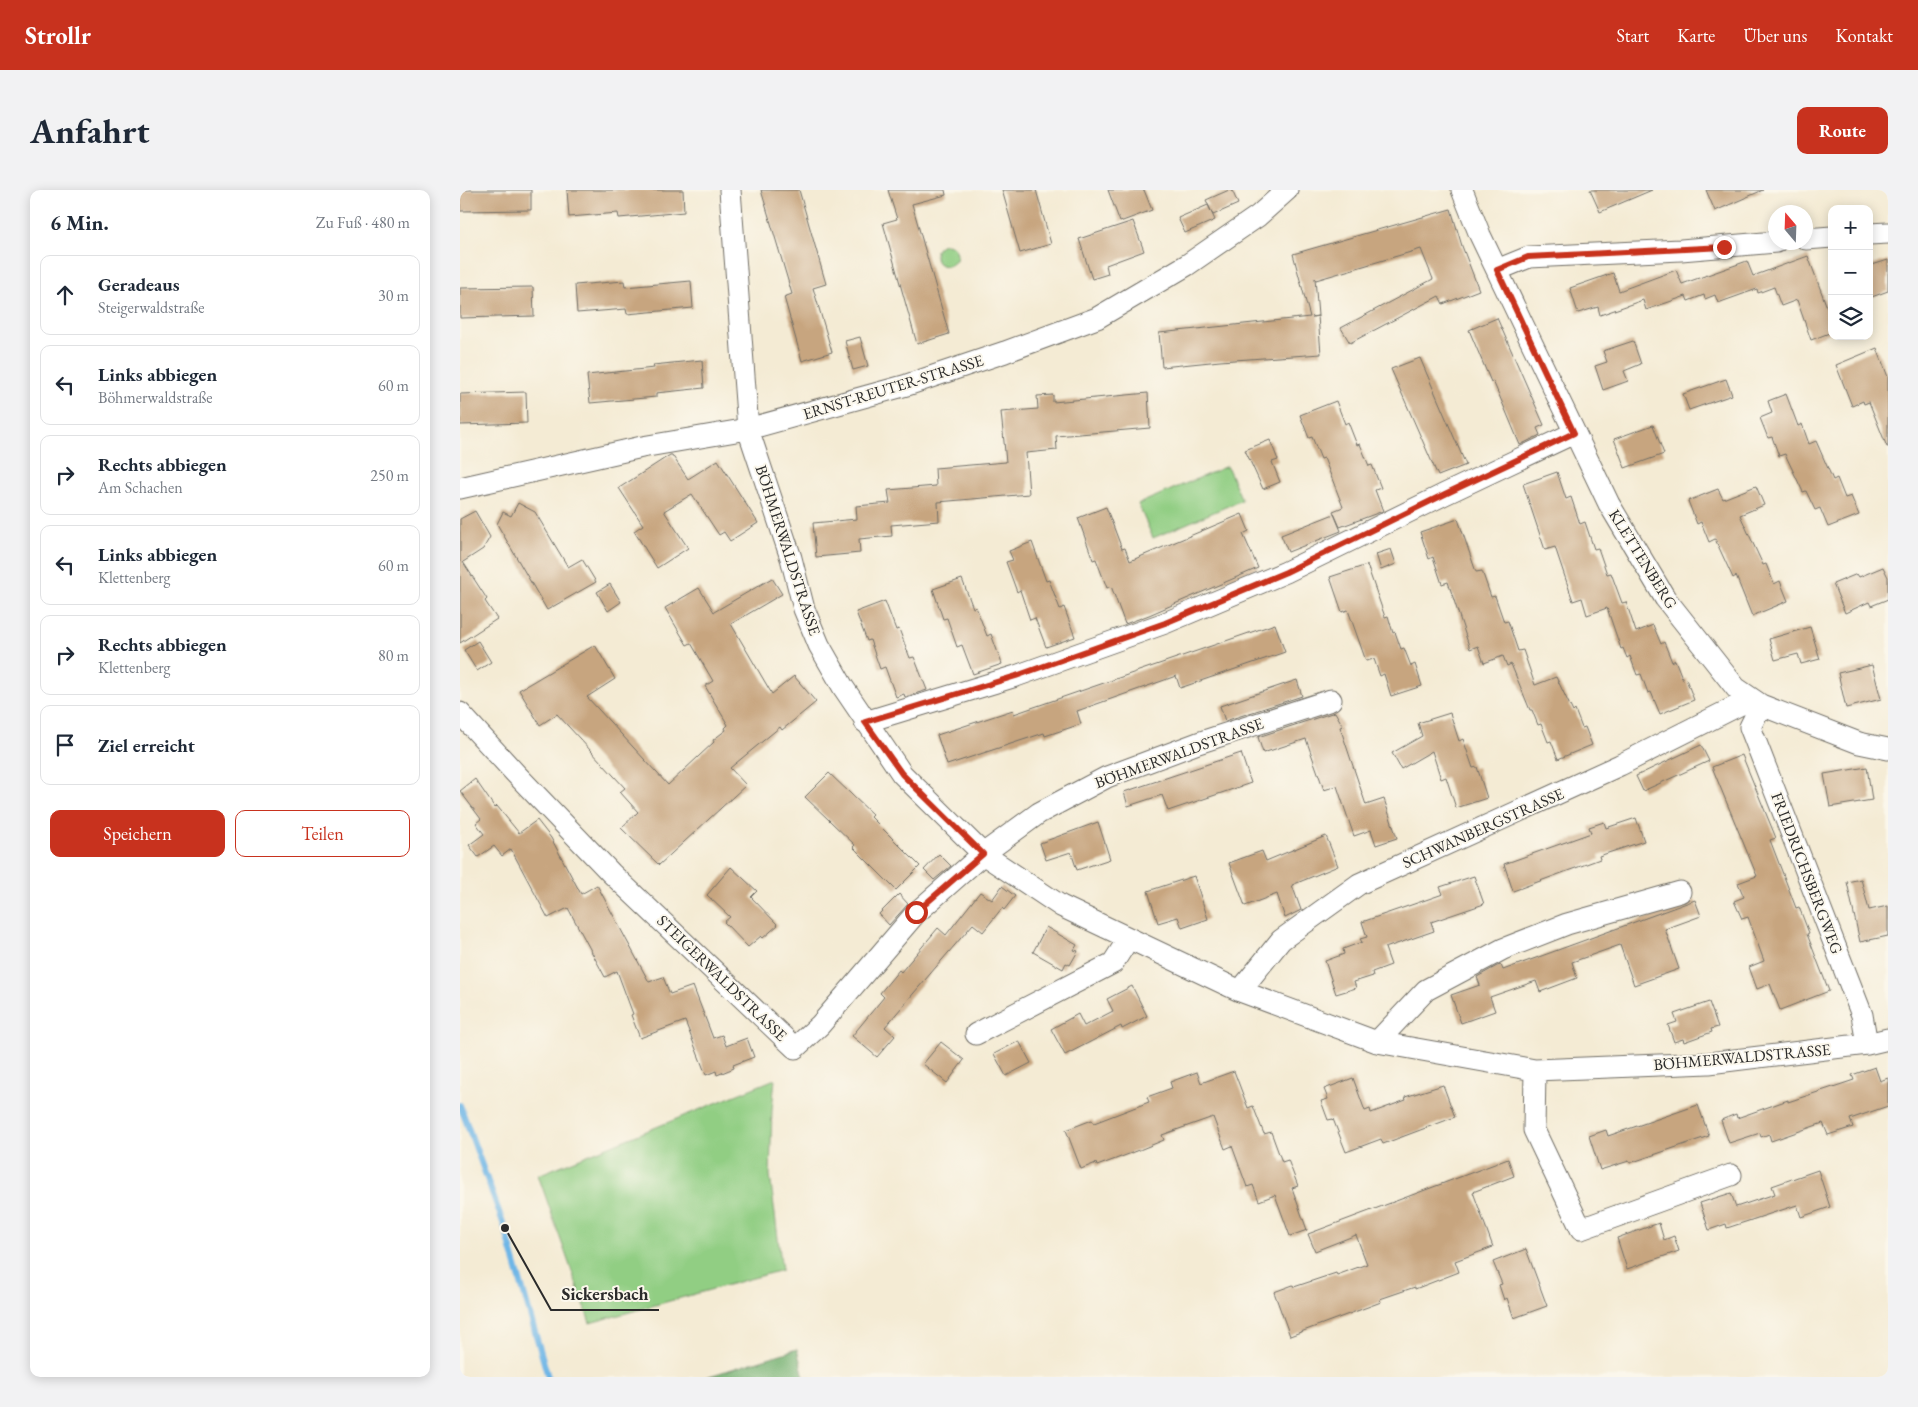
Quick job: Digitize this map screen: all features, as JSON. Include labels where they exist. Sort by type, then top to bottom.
[{"type":"street","name":"BÖHMERWALDSTRASSE","points":[[730,190],[748,429],[791,558],[804,609],[819,645],[865,722],[902,774],[983,854],[1061,906],[1240,991],[1377,1042],[1535,1070],[1709,1063],[1888,1040]]},
{"type":"street","name":"ERNST-REUTER-STRASSE","points":[[460,488],[642,446],[748,429],[908,385],[1005,352],[1097,318],[1187,265],[1258,216],[1287,190]]},
{"type":"street","name":"KLETTENBERG","points":[[1462,190],[1480,235],[1608,504],[1665,598],[1736,688],[1756,702],[1859,743],[1888,749]]},
{"type":"street","points":[[1873,234],[1888,233]]},
{"type":"street","points":[[1813,239],[1828,237]]},
{"type":"street","points":[[1497,270],[1528,257],[1681,250],[1768,243]]},
{"type":"street","points":[[865,722],[1016,676],[1165,623],[1286,572],[1574,433]]},
{"type":"street","name":"BÖHMERWALDSTRASSE","points":[[983,854],[1039,813],[1106,777],[1198,743],[1332,700]]},
{"type":"street","name":"SCHWANBERGSTRASSE","points":[[1240,991],[1280,940],[1360,884],[1756,702]]},
{"type":"street","name":"FRIEDRICHSBERGWEG","points":[[1756,702],[1750,727],[1862,1015],[1867,1044]]},
{"type":"street","name":"STEIGERWALDSTRASSE","points":[[460,713],[611,873],[795,1048],[820,1025],[916,912],[983,854]]},
{"type":"street","points":[[1377,1042],[1426,990],[1503,949],[1567,924],[1680,892]]},
{"type":"street","points":[[976,1034],[1113,963],[1129,938]]},
{"type":"street","points":[[1535,1070],[1534,1130],[1581,1229],[1731,1175]]},
{"type":"green space","points":[[946,244],[954,247],[957,255],[954,263],[946,266],[938,263],[935,255],[938,247]]},
{"type":"green space","points":[[1227,466],[1242,500],[1153,538],[1138,504]]},
{"type":"green space","points":[[775,1079],[770,1175],[782,1270],[590,1323],[538,1175]]},
{"type":"green space","points":[[797,1349],[804,1377],[706,1377]]},
{"type":"building","points":[[460,190],[531,190],[531,210],[460,211]]},
{"type":"building","points":[[567,190],[683,190],[684,212],[619,218],[618,213],[569,217]]},
{"type":"building","points":[[761,190],[799,190],[826,284],[813,288],[832,352],[802,361],[784,297],[792,294]]},
{"type":"building","points":[[888,190],[945,190],[946,195],[912,204],[949,334],[917,344],[883,223],[897,219]]},
{"type":"building","points":[[1002,190],[1036,190],[1051,244],[1020,253]]},
{"type":"building","points":[[1108,190],[1144,190],[1152,210],[1120,222]]},
{"type":"building","points":[[1232,190],[1238,204],[1213,215],[1206,200]]},
{"type":"building","points":[[1590,190],[1652,190],[1600,212]]},
{"type":"building","points":[[1706,190],[1763,190],[1715,211]]},
{"type":"building","points":[[1208,205],[1215,220],[1185,233],[1178,218]]},
{"type":"building","points":[[1451,209],[1462,246],[1479,290],[1443,304],[1439,296],[1350,343],[1341,328],[1433,279],[1421,249],[1316,280],[1315,278],[1321,354],[1162,367],[1159,333],[1310,317],[1293,254]]},
{"type":"building","points":[[1133,221],[1144,251],[1106,265],[1108,274],[1092,279],[1079,239]]},
{"type":"building","points":[[1808,256],[1828,310],[1828,334],[1811,340],[1797,300],[1781,306],[1774,287],[1758,293],[1757,289],[1718,303],[1715,295],[1705,299],[1704,295],[1688,301],[1686,296],[1646,310],[1643,300],[1600,315],[1598,307],[1578,313],[1570,288],[1613,273],[1619,291],[1676,270],[1682,284],[1747,261],[1753,276]]},
{"type":"building","points":[[1888,260],[1888,291],[1873,297],[1873,295],[1873,265]]},
{"type":"building","points":[[624,281],[625,287],[691,281],[693,308],[627,314],[626,309],[577,313],[575,285]]},
{"type":"building","points":[[533,287],[534,316],[460,318],[460,288]]},
{"type":"building","points":[[1497,318],[1544,425],[1537,428],[1540,435],[1520,445],[1469,330]]},
{"type":"building","points":[[860,337],[868,366],[853,370],[845,341]]},
{"type":"building","points":[[1633,341],[1641,364],[1624,371],[1628,381],[1603,390],[1595,366],[1607,362],[1603,351]]},
{"type":"building","points":[[1877,348],[1888,377],[1888,447],[1869,402],[1864,404],[1863,401],[1852,406],[1836,365]]},
{"type":"building","points":[[1420,358],[1466,465],[1438,476],[1391,369]]},
{"type":"building","points":[[702,360],[704,388],[656,393],[656,397],[590,403],[587,375],[654,368],[653,365]]},
{"type":"building","points":[[1726,379],[1732,395],[1689,410],[1683,394]]},
{"type":"building","points":[[526,392],[527,423],[460,425],[460,394]]},
{"type":"building","points":[[1148,393],[1150,428],[1056,436],[1057,450],[1026,453],[1029,494],[938,502],[939,521],[891,525],[892,536],[859,539],[860,553],[816,557],[813,523],[857,519],[856,506],[890,503],[888,490],[936,486],[935,468],[1006,462],[1001,412],[1038,409],[1037,396],[1053,395],[1053,402]]},
{"type":"building","points":[[1786,394],[1798,426],[1802,424],[1809,444],[1816,441],[1833,480],[1837,478],[1845,498],[1851,496],[1859,515],[1828,527],[1820,508],[1815,510],[1806,491],[1803,492],[1785,454],[1779,456],[1772,437],[1768,438],[1760,418],[1772,413],[1768,401]]},
{"type":"building","points":[[1336,401],[1345,424],[1348,422],[1357,445],[1360,444],[1369,466],[1372,465],[1381,488],[1375,490],[1383,511],[1340,527],[1333,511],[1343,507],[1324,458],[1321,459],[1312,437],[1309,438],[1300,415]]},
{"type":"building","points":[[1653,425],[1664,454],[1625,468],[1614,439]]},
{"type":"building","points":[[1270,440],[1278,460],[1272,462],[1280,482],[1263,489],[1245,450]]},
{"type":"building","points":[[672,455],[688,479],[718,460],[758,523],[730,541],[724,532],[719,535],[692,494],[664,511],[688,548],[657,568],[634,531],[643,525],[619,488]]},
{"type":"building","points":[[1557,472],[1566,499],[1571,497],[1580,524],[1585,522],[1594,549],[1598,548],[1607,574],[1611,573],[1622,603],[1626,602],[1636,632],[1653,625],[1661,644],[1664,642],[1672,662],[1675,660],[1683,680],[1686,679],[1694,700],[1660,714],[1651,692],[1648,693],[1641,674],[1637,675],[1630,656],[1627,658],[1623,648],[1621,649],[1607,608],[1587,615],[1582,598],[1573,601],[1555,547],[1545,550],[1523,484]]},
{"type":"building","points":[[1756,486],[1764,505],[1740,515],[1763,565],[1766,564],[1774,584],[1780,581],[1788,601],[1752,616],[1736,576],[1733,578],[1715,539],[1709,542],[1701,522],[1697,524],[1688,501],[1718,489],[1723,499]]},
{"type":"building","points":[[518,503],[535,512],[568,567],[582,559],[596,582],[547,610],[497,524],[503,512],[511,516]]},
{"type":"building","points":[[1106,507],[1122,549],[1125,548],[1130,561],[1242,514],[1249,531],[1243,534],[1258,568],[1125,624],[1111,586],[1107,588],[1096,559],[1093,560],[1078,518]]},
{"type":"building","points":[[475,511],[490,537],[483,549],[463,562],[487,599],[485,601],[497,619],[460,643],[460,519]]},
{"type":"building","points":[[1334,514],[1341,531],[1288,552],[1281,535]]},
{"type":"building","points":[[1458,519],[1476,572],[1482,571],[1491,597],[1495,596],[1504,622],[1508,621],[1518,651],[1523,650],[1535,685],[1556,677],[1573,712],[1575,710],[1582,728],[1585,727],[1592,745],[1558,759],[1551,741],[1548,742],[1541,724],[1538,725],[1532,710],[1530,710],[1511,664],[1507,666],[1503,656],[1484,663],[1478,646],[1470,649],[1448,582],[1442,584],[1433,557],[1429,559],[1420,532]]},
{"type":"building","points":[[1032,542],[1046,581],[1049,580],[1060,609],[1064,607],[1075,637],[1046,647],[1035,618],[1030,620],[1020,590],[1017,592],[1006,562],[1013,560],[1009,551]]},
{"type":"building","points":[[1391,549],[1396,564],[1381,570],[1376,554]]},
{"type":"building","points":[[1367,565],[1385,617],[1388,616],[1393,633],[1395,632],[1401,649],[1404,648],[1411,666],[1415,664],[1422,686],[1391,696],[1384,674],[1380,676],[1374,659],[1366,661],[1348,610],[1342,612],[1330,577]]},
{"type":"building","points":[[1883,567],[1888,577],[1888,599],[1871,606],[1869,602],[1845,613],[1833,584],[1857,574],[1859,577]]},
{"type":"building","points":[[772,578],[782,594],[731,624],[772,694],[794,676],[816,702],[782,730],[780,727],[730,768],[746,785],[659,865],[621,828],[638,812],[620,792],[625,788],[557,714],[540,725],[519,690],[595,645],[615,679],[587,697],[668,785],[714,742],[713,740],[726,730],[725,728],[728,725],[705,686],[713,681],[691,643],[687,645],[665,608],[699,588],[714,612]]},
{"type":"building","points":[[962,579],[973,608],[976,607],[987,636],[991,634],[1002,664],[973,674],[962,645],[957,647],[947,618],[943,619],[933,589]]},
{"type":"building","points":[[610,584],[621,602],[608,611],[597,592]]},
{"type":"building","points":[[885,601],[896,630],[899,629],[910,658],[914,657],[927,690],[905,697],[904,694],[896,697],[885,667],[880,669],[870,640],[867,641],[856,612]]},
{"type":"building","points":[[1275,624],[1285,652],[1180,688],[1176,676],[1077,711],[1081,724],[1045,736],[1044,733],[947,765],[937,735],[1013,710],[1014,714]]},
{"type":"building","points":[[1810,627],[1820,659],[1801,664],[1798,654],[1775,660],[1769,639]]},
{"type":"building","points":[[478,641],[491,662],[477,671],[464,650]]},
{"type":"building","points":[[1872,665],[1881,699],[1846,708],[1838,673]]},
{"type":"building","points":[[1297,680],[1302,696],[1225,721],[1220,706]]},
{"type":"building","points":[[1335,712],[1343,726],[1340,727],[1366,805],[1384,799],[1397,838],[1376,845],[1371,830],[1354,836],[1337,786],[1324,790],[1306,739],[1263,753],[1258,737]]},
{"type":"building","points":[[1450,713],[1459,741],[1463,739],[1473,768],[1477,767],[1487,798],[1456,808],[1446,777],[1441,779],[1432,751],[1401,769],[1392,753],[1422,736],[1418,723]]},
{"type":"building","points":[[1701,745],[1709,761],[1643,791],[1636,776]]},
{"type":"building","points":[[1241,753],[1251,783],[1168,811],[1162,795],[1128,806],[1124,792]]},
{"type":"building","points":[[1742,755],[1776,838],[1770,840],[1796,908],[1799,907],[1809,933],[1807,934],[1829,991],[1780,1010],[1770,984],[1757,989],[1749,967],[1764,961],[1748,917],[1742,919],[1734,901],[1744,897],[1738,883],[1757,876],[1712,767]]},
{"type":"building","points":[[1867,767],[1872,800],[1830,807],[1824,774]]},
{"type":"building","points":[[829,773],[873,815],[871,817],[920,866],[896,890],[853,847],[855,845],[805,797]]},
{"type":"building","points":[[475,779],[495,808],[497,806],[519,833],[537,820],[551,838],[581,894],[597,885],[649,982],[663,977],[670,994],[693,986],[713,1038],[722,1035],[726,1046],[747,1038],[754,1057],[733,1065],[734,1068],[717,1075],[716,1071],[706,1075],[685,1021],[640,1038],[617,971],[605,977],[568,908],[548,918],[511,849],[502,856],[494,846],[478,857],[469,845],[484,834],[476,823],[481,819],[460,791]]},
{"type":"building","points":[[1636,818],[1644,841],[1599,856],[1600,859],[1513,891],[1504,864],[1591,833],[1589,827],[1604,822],[1606,828]]},
{"type":"building","points":[[1098,822],[1110,859],[1077,870],[1071,852],[1046,860],[1040,843]]},
{"type":"building","points":[[1326,836],[1338,866],[1292,885],[1301,910],[1285,918],[1277,894],[1245,906],[1229,863],[1262,851],[1266,861]]},
{"type":"building","points":[[939,854],[951,866],[934,880],[924,870]]},
{"type":"building","points":[[731,867],[757,891],[751,897],[778,925],[763,938],[761,936],[748,947],[724,922],[730,917],[707,895]]},
{"type":"building","points":[[1194,876],[1208,919],[1182,928],[1178,917],[1158,923],[1148,891]]},
{"type":"building","points":[[1474,876],[1484,904],[1431,922],[1434,931],[1385,948],[1391,965],[1372,972],[1373,976],[1354,982],[1356,988],[1336,994],[1325,961],[1344,954],[1343,949],[1362,942],[1360,939],[1367,937],[1362,922],[1443,894],[1440,887]]},
{"type":"building","points":[[1861,879],[1869,910],[1888,906],[1888,936],[1860,942],[1847,882]]},
{"type":"building","points":[[1002,886],[1015,896],[1004,910],[1002,908],[983,932],[973,924],[936,967],[885,1027],[895,1036],[877,1057],[852,1036],[884,997],[880,993],[899,970],[901,972],[938,928],[946,935],[980,892],[992,900]]},
{"type":"building","points":[[899,894],[908,904],[889,925],[879,914]]},
{"type":"building","points":[[1695,900],[1701,916],[1665,929],[1679,969],[1634,985],[1620,945],[1572,962],[1577,978],[1540,992],[1536,981],[1490,997],[1495,1011],[1461,1023],[1451,995],[1480,985],[1477,977],[1497,966],[1501,965],[1503,970]]},
{"type":"building","points":[[1046,927],[1077,945],[1074,950],[1078,951],[1070,965],[1066,963],[1063,969],[1033,952]]},
{"type":"building","points":[[1132,986],[1147,1016],[1122,1029],[1121,1026],[1065,1055],[1051,1029],[1078,1014],[1084,1026],[1113,1011],[1107,999]]},
{"type":"building","points":[[1709,1002],[1718,1027],[1711,1029],[1712,1032],[1684,1042],[1683,1039],[1674,1042],[1668,1025],[1677,1022],[1674,1014]]},
{"type":"building","points":[[1019,1041],[1031,1063],[1006,1076],[994,1054]]},
{"type":"building","points":[[941,1042],[964,1060],[947,1083],[923,1064]]},
{"type":"building","points":[[1875,1067],[1880,1081],[1888,1078],[1888,1106],[1850,1119],[1853,1127],[1828,1135],[1823,1123],[1771,1141],[1769,1134],[1761,1137],[1760,1133],[1729,1143],[1721,1120],[1736,1114],[1737,1118],[1854,1080],[1852,1075]]},
{"type":"building","points":[[1234,1071],[1248,1108],[1253,1106],[1264,1134],[1271,1132],[1282,1162],[1288,1160],[1298,1186],[1292,1188],[1307,1230],[1290,1236],[1275,1195],[1259,1201],[1253,1185],[1247,1187],[1232,1146],[1225,1149],[1213,1117],[1162,1135],[1164,1140],[1137,1151],[1097,1166],[1096,1163],[1081,1169],[1066,1130],[1092,1120],[1094,1123],[1149,1102],[1147,1097],[1172,1088],[1170,1082],[1197,1072],[1201,1083]]},
{"type":"building","points":[[1353,1078],[1365,1111],[1370,1109],[1371,1113],[1406,1100],[1405,1097],[1443,1085],[1455,1117],[1383,1144],[1381,1139],[1346,1152],[1333,1119],[1328,1120],[1321,1101],[1328,1099],[1324,1089]]},
{"type":"building","points":[[1698,1105],[1709,1136],[1630,1163],[1629,1161],[1600,1170],[1589,1136],[1606,1130],[1608,1136]]},
{"type":"building","points":[[1508,1159],[1514,1176],[1473,1192],[1493,1247],[1455,1261],[1459,1272],[1415,1289],[1415,1287],[1380,1299],[1381,1302],[1290,1336],[1274,1292],[1336,1273],[1337,1275],[1367,1264],[1356,1235],[1315,1251],[1308,1234]]},
{"type":"building","points":[[1818,1170],[1830,1207],[1801,1217],[1797,1205],[1727,1228],[1726,1224],[1709,1230],[1700,1203],[1731,1193],[1736,1207],[1775,1194],[1772,1186]]},
{"type":"building","points":[[1659,1223],[1664,1240],[1674,1236],[1679,1251],[1627,1269],[1617,1238]]},
{"type":"building","points":[[1526,1249],[1547,1306],[1514,1318],[1507,1298],[1504,1300],[1499,1285],[1502,1284],[1493,1262]]},
{"type":"waterway","points":[[460,1105],[505,1228],[548,1377]]},
{"type":"place","name":"Sickersbach","points":[[505,1228]]},
{"type":"route","points":[[916,912],[983,854],[902,774],[865,722],[1016,676],[1165,623],[1262,584],[1574,433],[1497,270],[1528,257],[1557,254],[1724,247]]}]
